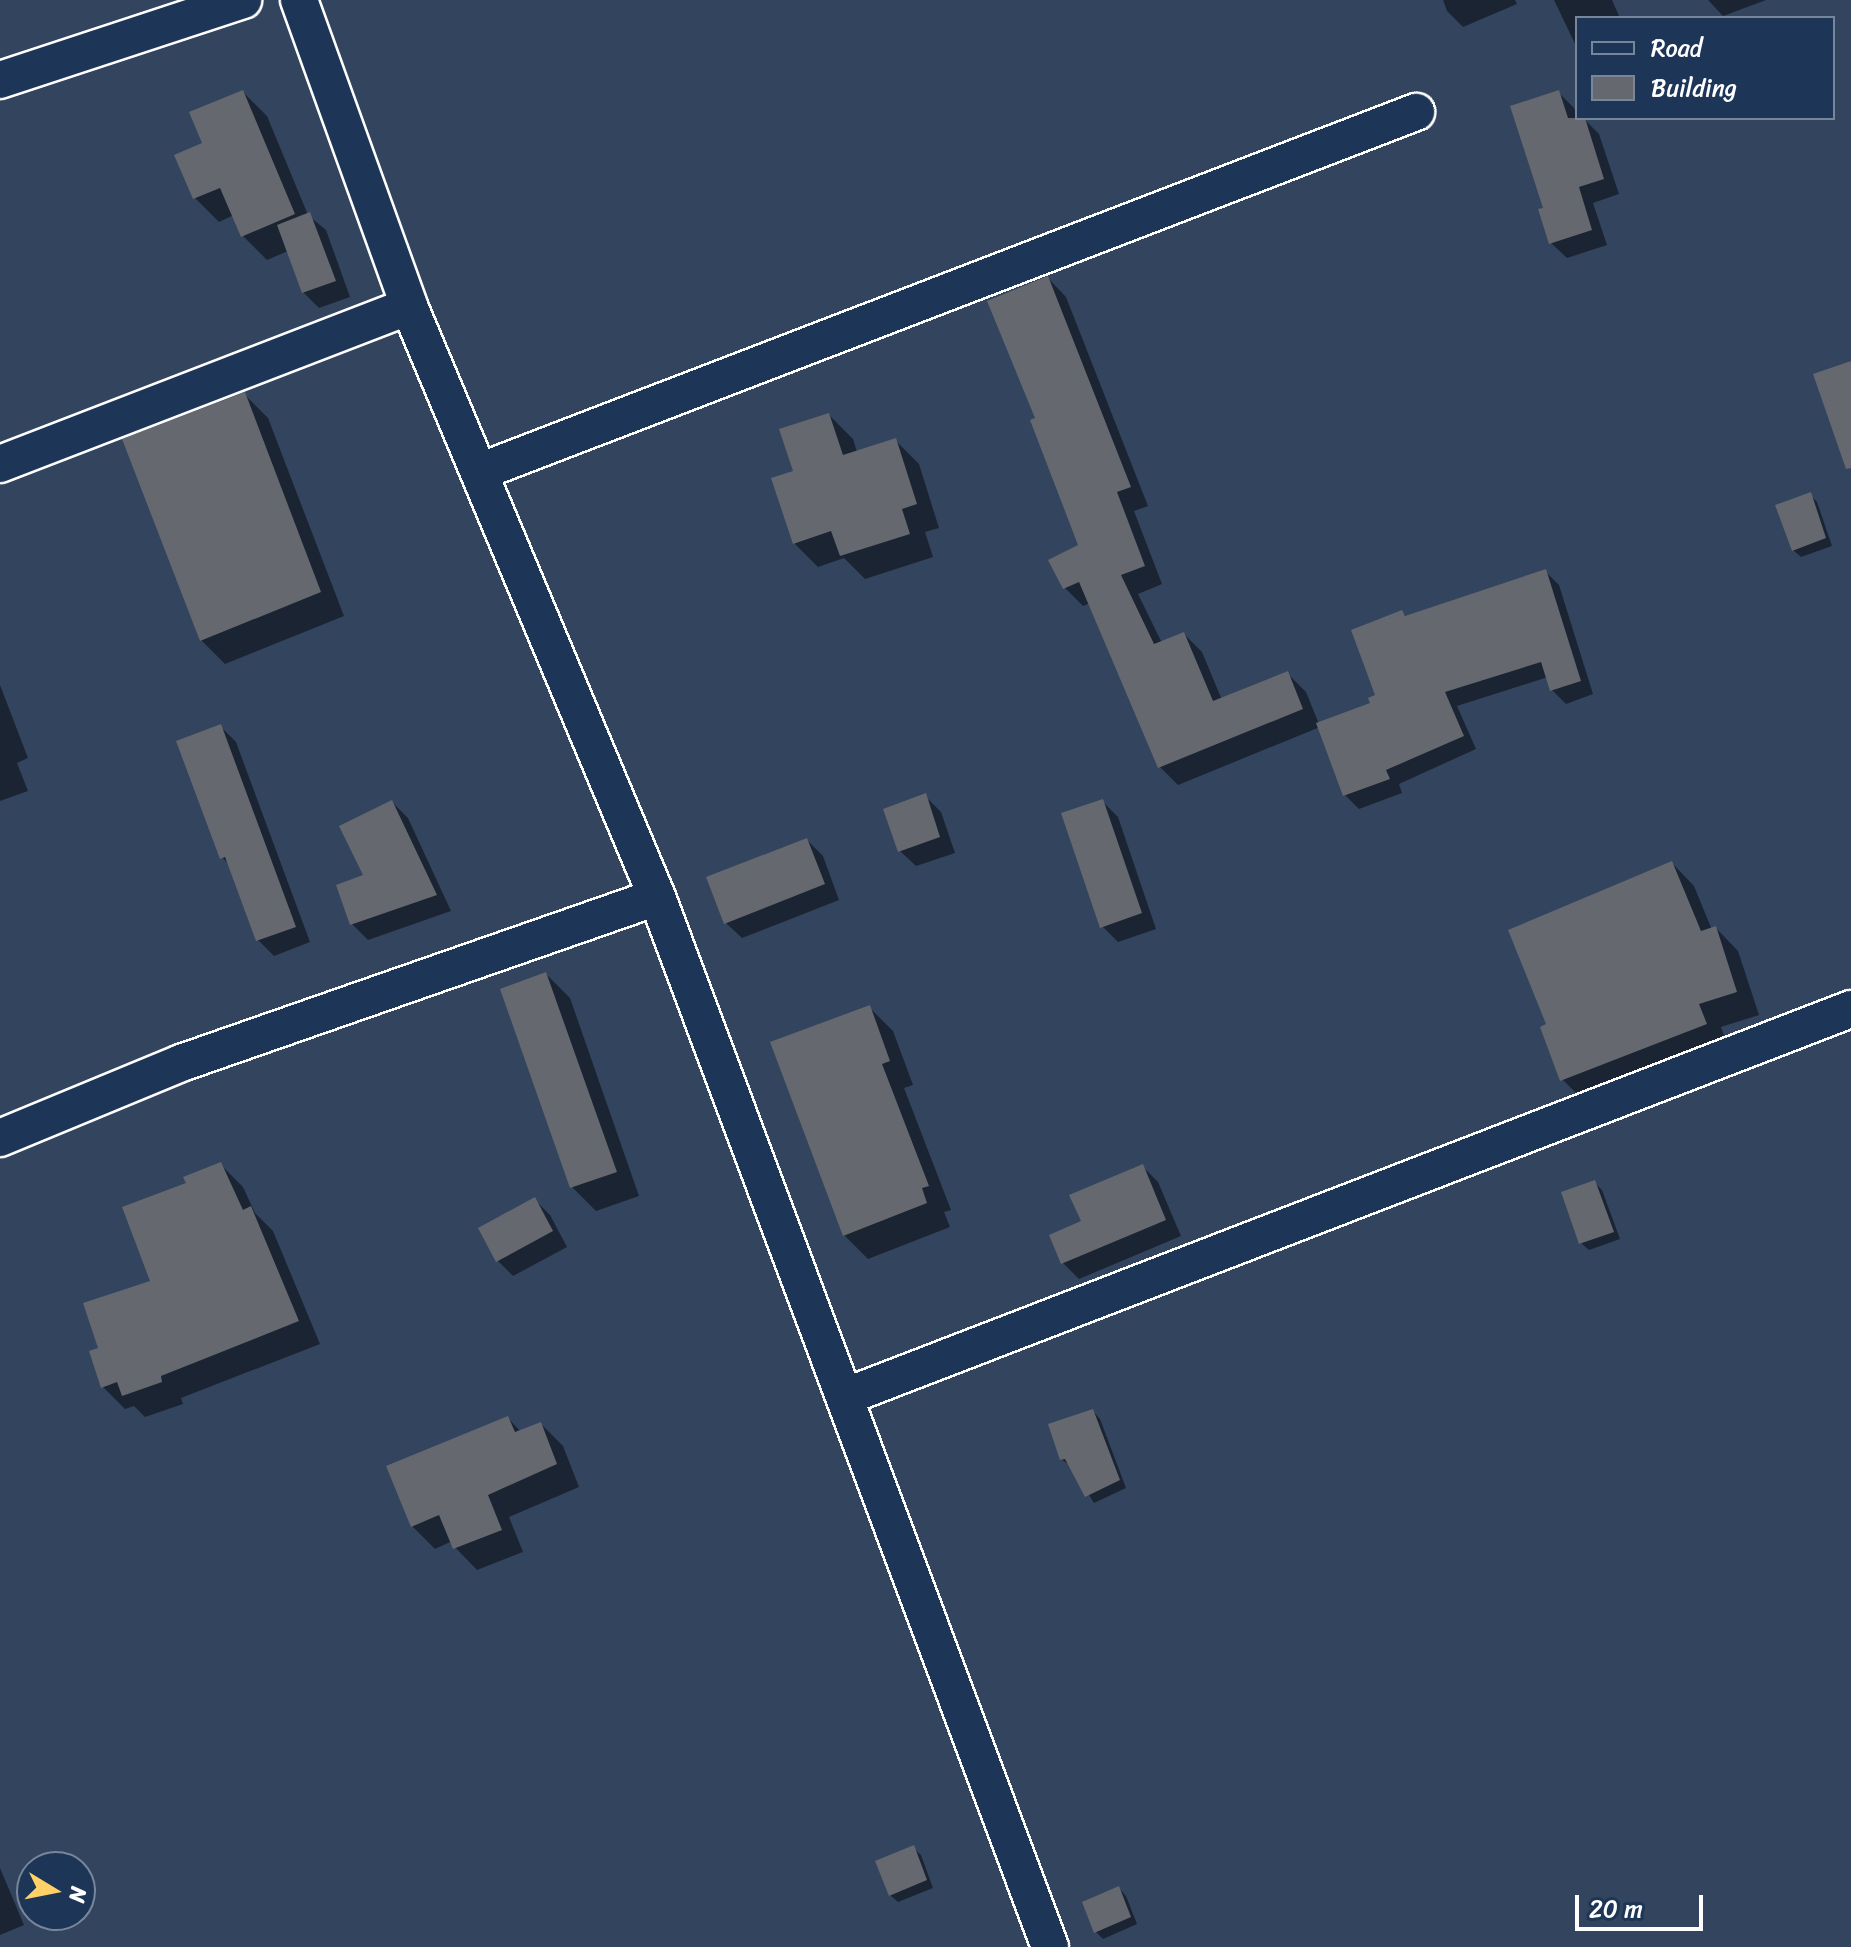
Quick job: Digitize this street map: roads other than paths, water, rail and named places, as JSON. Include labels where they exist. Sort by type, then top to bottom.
[{"type":"street","points":[[0,80],[243,0]]},
{"type":"street","points":[[299,0],[409,306],[657,897],[847,1396],[1050,1947]]},
{"type":"street","points":[[479,472],[1416,112]]},
{"type":"street","points":[[0,464],[409,306]]},
{"type":"street","points":[[0,1138],[181,1063],[657,897]]},
{"type":"street","points":[[847,1396],[1851,1009]]}]
